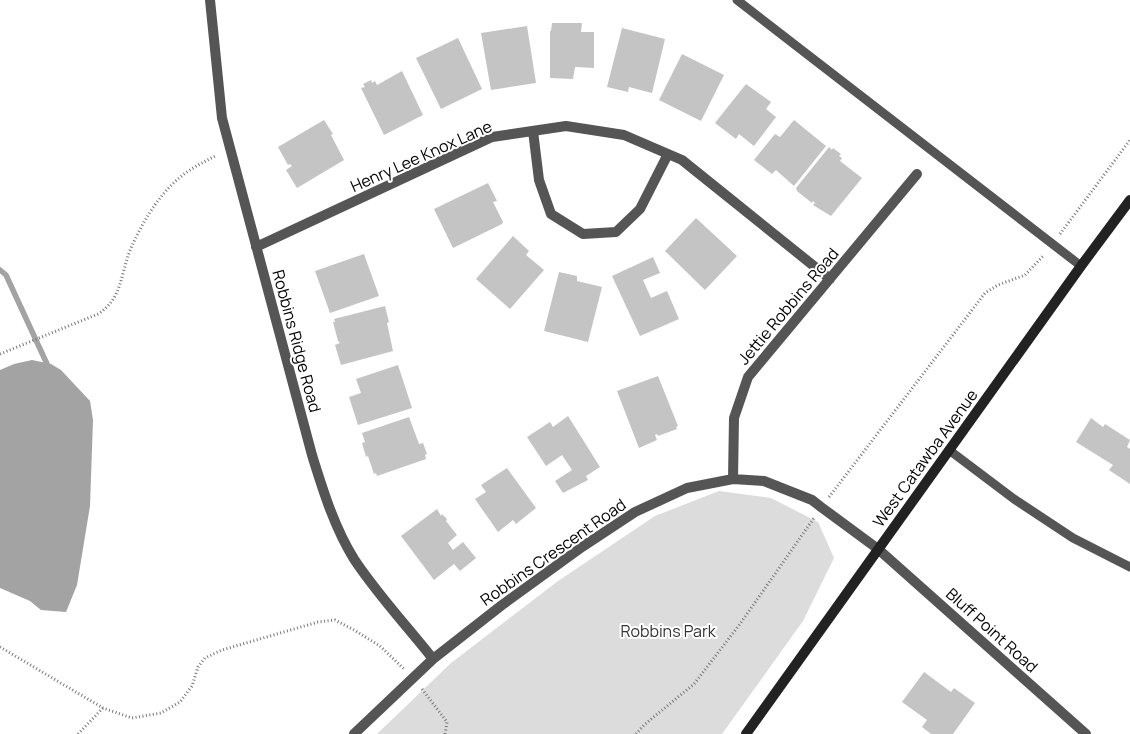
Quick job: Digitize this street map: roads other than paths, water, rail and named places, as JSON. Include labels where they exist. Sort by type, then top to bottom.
[{"type":"main road","name":"West Catawba Avenue","points":[[746,734],[1130,200]]},
{"type":"street","name":"Robbins Ridge Road","points":[[210,0],[222,118],[312,455],[335,522],[358,564],[432,659]]},
{"type":"street","name":"Henry Lee Knox Lane","points":[[256,247],[492,137],[566,126],[624,136],[682,160],[830,279]]},
{"type":"street","points":[[533,131],[538,180],[551,214],[582,234],[616,232],[628,221],[640,209],[668,154]]},
{"type":"street","name":"Jettie Robbins Road","points":[[733,479],[734,418],[748,377],[917,174]]},
{"type":"street","name":"Robbins Crescent Road","points":[[354,734],[432,659],[502,605],[582,546],[635,512],[687,488],[733,479],[764,481],[812,500],[878,549]]},
{"type":"street","name":"Bluff Point Road","points":[[878,549],[1086,734]]},
{"type":"lane","points":[[737,0],[1081,266]]},
{"type":"lane","points":[[949,450],[1014,499],[1073,538],[1130,567]]},
{"type":"waterway","points":[[0,270],[6,275],[47,364],[46,369]]},
{"type":"park label","name":"Robbins Park","points":[[668,631]]}]
